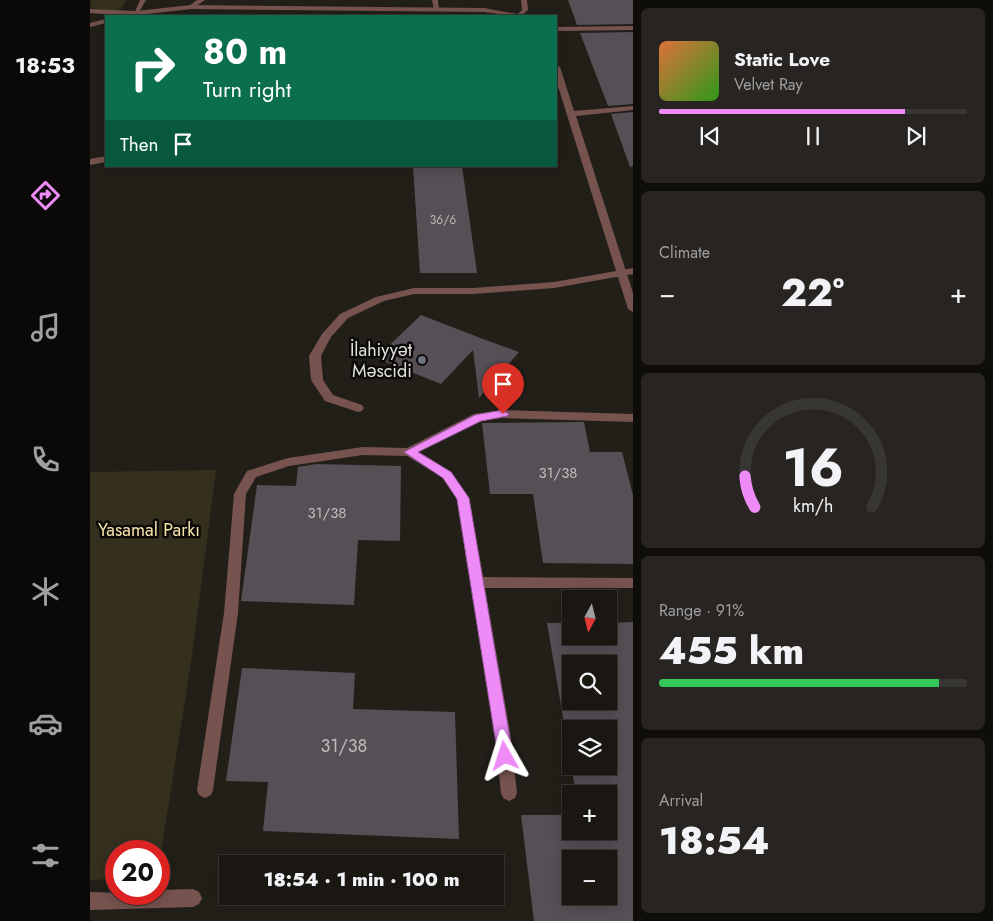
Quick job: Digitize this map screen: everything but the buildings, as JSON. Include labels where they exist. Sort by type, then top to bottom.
[{"type":"street","points":[[128,15],[136,13],[143,0]]},
{"type":"street","points":[[191,8],[202,0]]},
{"type":"street","points":[[435,0],[437,10]]},
{"type":"street","points":[[90,11],[136,13],[191,8],[484,10],[523,15],[525,10],[524,0]]},
{"type":"street","points":[[90,26],[105,21]]},
{"type":"street","points":[[557,29],[633,28]]},
{"type":"street","points":[[557,70],[573,114],[620,272],[633,309]]},
{"type":"street","points":[[573,114],[633,108]]},
{"type":"street","points":[[90,162],[105,159]]},
{"type":"street","points":[[358,408],[329,398],[317,380],[315,356],[326,336],[344,316],[380,299],[414,291],[473,291],[554,285],[633,271]]},
{"type":"street","points":[[205,790],[231,613],[240,494],[251,474],[288,462],[363,451],[409,452],[478,417],[503,414],[633,418]]},
{"type":"street","points":[[409,452],[447,475],[463,498],[504,738],[508,792]]},
{"type":"street","points":[[477,582],[633,583]]},
{"type":"street","points":[[90,901],[194,898]]},
{"type":"green space","points":[[90,0],[127,0],[121,9],[114,11],[91,8]]},
{"type":"green space","name":"Yasamal Parkı","points":[[216,470],[192,656],[163,840],[105,840],[105,879],[90,880],[90,472]]},
{"type":"place","name":"İlahiyyət Məscidi","points":[[422,360]]},
{"type":"route","points":[[503,414],[478,417],[409,452],[447,475],[463,498],[504,738],[505,756]]}]
